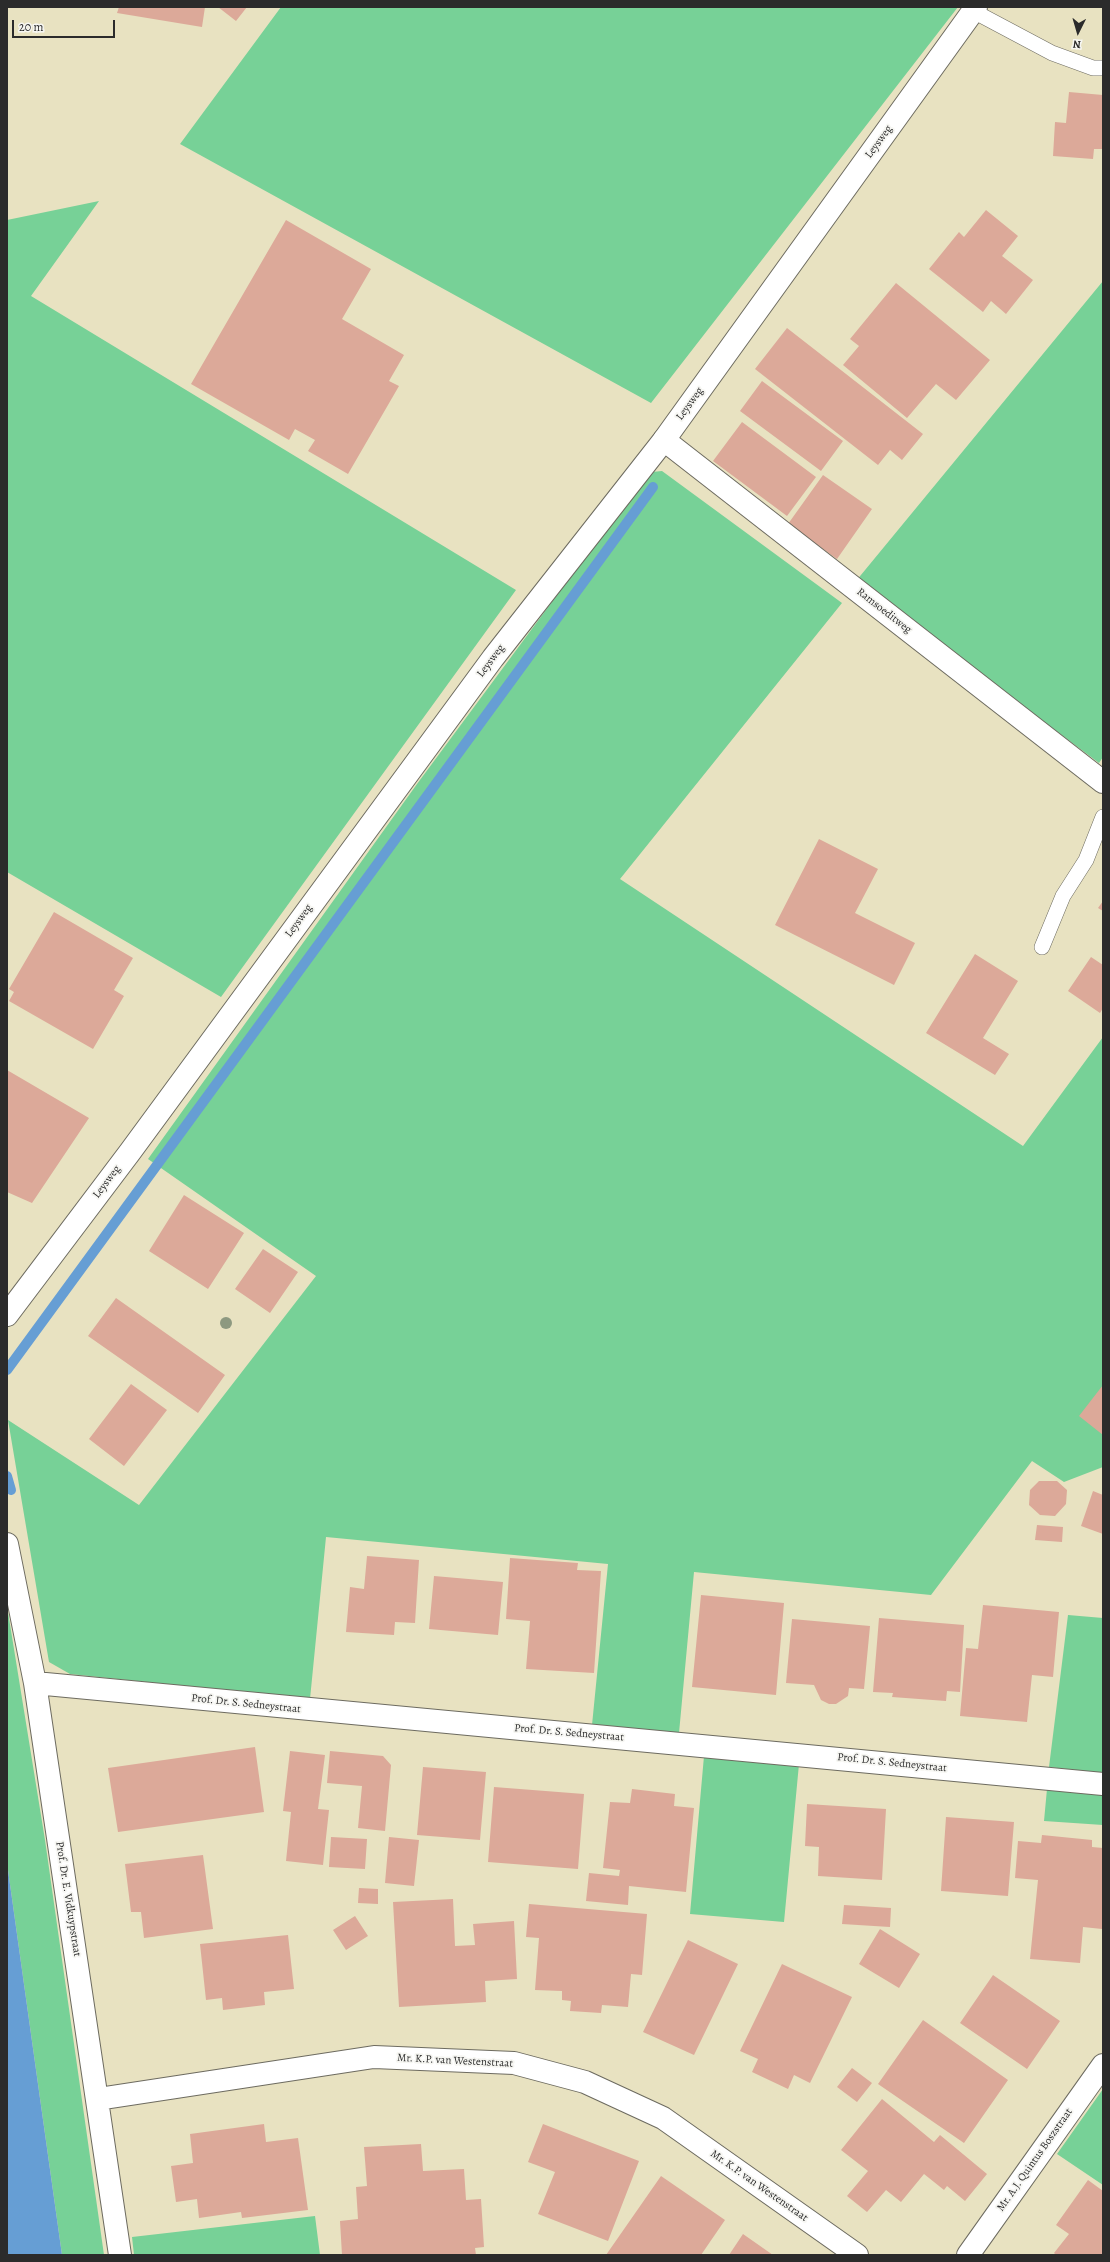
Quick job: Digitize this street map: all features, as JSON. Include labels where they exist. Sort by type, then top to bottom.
[{"type":"street","name":"Leysweg","points":[[7,1315],[130,1152],[493,658],[664,440],[975,9]]},
{"type":"street","name":"Ramsoeditweg","points":[[664,440],[1103,782]]},
{"type":"street","name":"Prof. Dr. E. Vidkuypstraat","points":[[7,1544],[35,1683],[120,2255]]},
{"type":"street","name":"Prof. Dr. S. Sedneystraat","points":[[35,1683],[306,1710],[770,1751],[1103,1784]]},
{"type":"street","name":"Mr. K.P. van Westenstraat","points":[[98,2100],[374,2057],[514,2063],[585,2082],[663,2118],[857,2255]]},
{"type":"street","name":"Mr. A.J. Quintus Boszstraat","points":[[968,2255],[1103,2065]]},
{"type":"lane","points":[[975,9],[1052,53],[1092,68],[1103,68]]},
{"type":"lane","points":[[1042,947],[1063,896],[1086,860],[1103,817]]},
{"type":"green space","points":[[281,7],[958,7],[651,403],[180,144]]},
{"type":"green space","points":[[99,201],[31,296],[516,590],[221,997],[7,872],[7,220]]},
{"type":"green space","points":[[1103,281],[1103,757],[1099,763],[856,581]]},
{"type":"green space","points":[[662,471],[842,603],[620,879],[1023,1146],[1103,1037],[1103,1467],[1064,1482],[1032,1461],[931,1595],[694,1572],[679,1733],[592,1725],[608,1564],[326,1537],[310,1699],[70,1674],[49,1662],[8,1420],[139,1505],[316,1276],[148,1159],[417,784],[640,483],[652,472]]},
{"type":"green space","points":[[7,1606],[45,1840],[104,2255],[62,2255],[7,1863]]},
{"type":"green space","points":[[1068,1615],[1103,1618],[1103,1773],[1049,1767]]},
{"type":"green space","points":[[704,1756],[799,1764],[784,1922],[690,1914]]},
{"type":"green space","points":[[1047,1789],[1103,1793],[1103,1825],[1044,1821]]},
{"type":"green space","points":[[1103,2089],[1103,2185],[1057,2154]]},
{"type":"green space","points":[[315,2216],[320,2255],[134,2255],[132,2237]]},
{"type":"water","points":[[7,1863],[45,2134],[62,2255],[7,2255]]},
{"type":"building","points":[[119,7],[205,7],[202,27],[117,13]]},
{"type":"building","points":[[218,7],[247,7],[236,21]]},
{"type":"building","points":[[1069,92],[1103,95],[1103,149],[1094,149],[1093,159],[1053,156],[1055,122],[1066,123]]},
{"type":"building","points":[[986,210],[1018,236],[1002,256],[1033,280],[1006,314],[991,301],[983,312],[929,269],[959,232],[964,237]]},
{"type":"building","points":[[286,220],[371,269],[342,319],[404,355],[389,381],[399,386],[348,474],[308,451],[315,440],[295,429],[289,440],[191,384]]},
{"type":"building","points":[[896,283],[990,360],[956,400],[936,384],[907,418],[843,365],[859,346],[850,339]]},
{"type":"building","points":[[787,328],[923,434],[902,460],[890,450],[878,465],[755,369]]},
{"type":"building","points":[[762,381],[843,441],[821,471],[740,411]]},
{"type":"building","points":[[742,422],[816,477],[787,516],[713,461]]},
{"type":"building","points":[[823,475],[872,509],[837,559],[788,524]]},
{"type":"building","points":[[819,839],[878,869],[855,913],[915,943],[894,985],[775,925]]},
{"type":"building","points":[[1103,901],[1103,911],[1098,908]]},
{"type":"building","points":[[54,912],[133,958],[114,990],[124,996],[93,1049],[9,1001],[14,992],[9,989]]},
{"type":"building","points":[[975,954],[1018,981],[983,1038],[1009,1054],[995,1075],[926,1033]]},
{"type":"building","points":[[1091,957],[1103,965],[1103,1008],[1100,1013],[1068,991]]},
{"type":"building","points":[[7,1070],[89,1118],[32,1203],[7,1192]]},
{"type":"building","points":[[184,1195],[244,1233],[208,1289],[149,1251]]},
{"type":"building","points":[[263,1249],[298,1272],[270,1313],[235,1289]]},
{"type":"building","points":[[116,1298],[225,1375],[198,1413],[88,1336]]},
{"type":"building","points":[[131,1384],[167,1410],[124,1466],[89,1439]]},
{"type":"building","points":[[1103,1385],[1103,1435],[1079,1416]]},
{"type":"building","points":[[1039,1481],[1057,1481],[1067,1490],[1066,1504],[1055,1516],[1040,1515],[1029,1505],[1030,1490]]},
{"type":"building","points":[[1093,1491],[1103,1495],[1103,1534],[1081,1526]]},
{"type":"building","points":[[1037,1525],[1063,1527],[1062,1542],[1035,1540]]},
{"type":"building","points":[[367,1556],[419,1560],[415,1623],[395,1622],[394,1635],[346,1632],[350,1587],[364,1589]]},
{"type":"building","points":[[510,1558],[578,1563],[577,1570],[601,1571],[594,1673],[526,1669],[530,1621],[506,1619]]},
{"type":"building","points":[[434,1576],[503,1582],[498,1635],[429,1629]]},
{"type":"building","points":[[701,1595],[784,1603],[776,1695],[692,1687]]},
{"type":"building","points":[[983,1605],[1059,1612],[1053,1677],[1032,1675],[1027,1722],[960,1716],[966,1648],[978,1649]]},
{"type":"building","points":[[879,1618],[964,1625],[960,1692],[947,1691],[946,1701],[892,1697],[893,1693],[873,1692]]},
{"type":"building","points":[[792,1619],[870,1626],[864,1689],[849,1688],[848,1696],[836,1704],[829,1704],[821,1700],[814,1685],[786,1683]]},
{"type":"building","points":[[255,1747],[264,1812],[118,1832],[108,1768]]},
{"type":"building","points":[[290,1751],[325,1755],[318,1809],[329,1810],[323,1865],[286,1861],[291,1812],[283,1811]]},
{"type":"building","points":[[330,1751],[383,1756],[391,1765],[385,1831],[358,1828],[362,1786],[327,1783]]},
{"type":"building","points":[[423,1767],[486,1772],[480,1840],[417,1835]]},
{"type":"building","points":[[494,1787],[584,1794],[578,1869],[488,1862]]},
{"type":"building","points":[[632,1789],[675,1794],[674,1806],[694,1808],[686,1892],[629,1886],[628,1905],[586,1901],[589,1873],[619,1876],[620,1870],[603,1868],[610,1802],[630,1803]]},
{"type":"building","points":[[807,1804],[886,1809],[882,1880],[818,1876],[819,1847],[805,1846]]},
{"type":"building","points":[[946,1817],[1014,1822],[1008,1896],[941,1891]]},
{"type":"building","points":[[1042,1835],[1092,1840],[1092,1847],[1103,1848],[1102,1929],[1083,1927],[1080,1963],[1030,1959],[1038,1880],[1015,1878],[1018,1841],[1041,1843]]},
{"type":"building","points":[[331,1837],[367,1839],[365,1869],[329,1867]]},
{"type":"building","points":[[389,1837],[419,1840],[414,1886],[385,1883]]},
{"type":"building","points":[[203,1855],[213,1929],[144,1938],[141,1912],[131,1912],[125,1864]]},
{"type":"building","points":[[359,1888],[378,1889],[378,1904],[358,1903]]},
{"type":"building","points":[[453,1899],[455,1946],[475,1945],[473,1924],[514,1921],[517,1979],[485,1981],[486,2002],[399,2007],[393,1902]]},
{"type":"building","points":[[529,1904],[647,1914],[642,1975],[631,1974],[628,2007],[602,2005],[601,2013],[570,2011],[571,2001],[562,2000],[562,1991],[535,1990],[539,1938],[526,1937]]},
{"type":"building","points":[[844,1905],[891,1908],[890,1927],[842,1924]]},
{"type":"building","points":[[355,1916],[368,1936],[346,1950],[333,1930]]},
{"type":"building","points":[[880,1929],[920,1954],[899,1988],[859,1964]]},
{"type":"building","points":[[288,1935],[294,1989],[264,1992],[265,2005],[223,2010],[222,1998],[206,2000],[200,1944]]},
{"type":"building","points":[[688,1940],[738,1964],[694,2055],[643,2032]]},
{"type":"building","points":[[782,1964],[852,1997],[810,2083],[794,2075],[788,2089],[752,2072],[758,2059],[740,2051]]},
{"type":"building","points":[[993,1975],[1060,2021],[1027,2069],[960,2023]]},
{"type":"building","points":[[923,2020],[1008,2080],[964,2143],[878,2084]]},
{"type":"building","points":[[852,2068],[872,2083],[857,2102],[837,2087]]},
{"type":"building","points":[[882,2099],[934,2142],[940,2135],[987,2174],[965,2201],[947,2186],[944,2190],[924,2174],[901,2202],[886,2190],[867,2212],[847,2196],[868,2171],[841,2150]]},
{"type":"building","points":[[264,2124],[266,2142],[298,2138],[308,2210],[242,2218],[241,2212],[199,2218],[197,2199],[176,2202],[171,2166],[193,2163],[190,2134]]},
{"type":"building","points":[[543,2124],[639,2161],[608,2241],[538,2214],[555,2172],[528,2162]]},
{"type":"building","points":[[421,2144],[423,2171],[464,2169],[466,2200],[481,2199],[484,2247],[475,2248],[476,2255],[342,2255],[340,2221],[358,2219],[356,2187],[367,2186],[364,2147]]},
{"type":"building","points":[[661,2176],[725,2220],[701,2255],[606,2255]]},
{"type":"building","points":[[1088,2180],[1103,2191],[1103,2255],[1056,2255],[1054,2253],[1069,2234],[1056,2225]]},
{"type":"building","points":[[743,2234],[773,2255],[729,2255]]},
{"type":"waterway","points":[[7,1370],[653,487]]},
{"type":"waterway","points":[[7,1476],[11,1490]]}]
